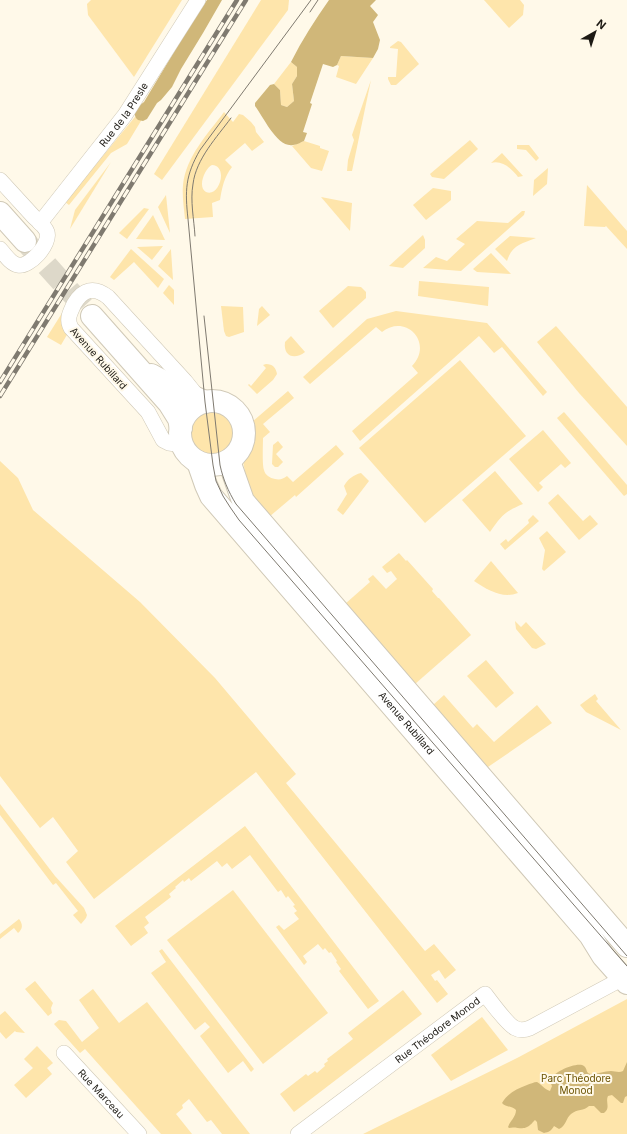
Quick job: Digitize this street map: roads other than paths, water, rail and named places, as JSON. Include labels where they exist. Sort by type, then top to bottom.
[{"type":"main road","points":[[0,213],[25,242]]},
{"type":"main road","name":"Avenue Rubillard","points":[[92,316],[169,403],[179,419],[182,436],[189,455],[198,462],[211,496],[590,935],[604,956],[624,979]]},
{"type":"main road","name":"Avenue Rubillard","points":[[133,361],[156,378],[180,391],[202,401],[216,402],[230,407],[237,413],[242,422],[244,432],[243,442],[239,451],[229,461],[243,502],[627,946]]},
{"type":"main road","points":[[182,436],[185,418],[191,409],[202,401]]},
{"type":"main road","points":[[198,462],[220,465],[229,461]]},
{"type":"street","name":"Rue de la Presle","points":[[40,223],[125,115],[198,0]]},
{"type":"street","points":[[0,180],[40,223],[47,232],[48,236],[48,240],[43,249],[27,264],[20,266],[6,265],[0,249]]},
{"type":"street","name":"Avenue Rubillard","points":[[182,436],[169,444],[163,440],[148,412],[71,328],[68,316],[81,295],[88,291],[95,290],[108,297],[202,401]]},
{"type":"street","name":"Rue Théodore Monod","points":[[298,1134],[485,994],[512,1026],[519,1030],[524,1030],[624,979]]},
{"type":"street","name":"Rue Marceau","points":[[64,1053],[139,1134]]},
{"type":"tunnel","points":[[25,241],[92,316]]},
{"type":"tram line","points":[[311,0],[200,150],[191,168],[187,184],[187,209],[205,402],[216,481],[223,496],[239,520],[627,966]]},
{"type":"tram line","points":[[310,12],[318,0]]},
{"type":"tram line","points":[[195,236],[192,210],[193,184],[195,175],[198,166],[208,149],[231,118]]},
{"type":"tram line","points":[[204,316],[220,465],[226,485],[236,504],[627,956]]},
{"type":"railway","points":[[0,382],[237,0]]},
{"type":"railway","points":[[0,396],[246,0]]},
{"type":"park label","name":"Parc Théodore Monod","points":[[576,1084]]}]
